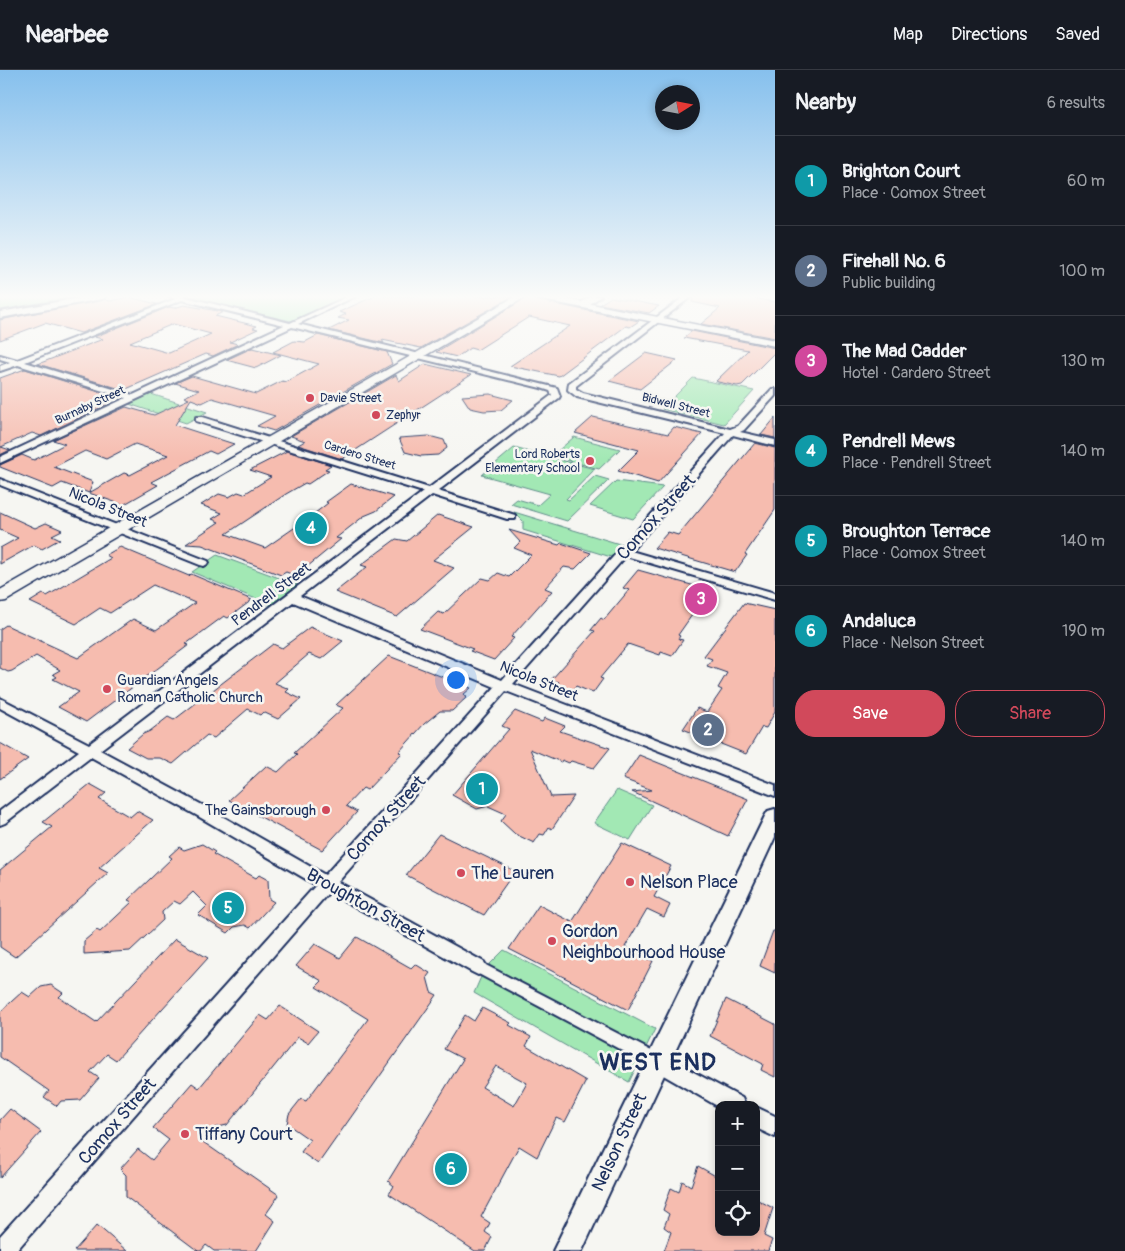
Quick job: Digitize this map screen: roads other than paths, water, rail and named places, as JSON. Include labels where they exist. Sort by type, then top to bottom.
[{"type":"main road","points":[[0,597],[426,351]]},
{"type":"street","points":[[0,369],[45,351]]},
{"type":"street","name":"Burnaby Street","points":[[0,460],[235,351]]},
{"type":"street","points":[[398,351],[418,356]]},
{"type":"street","name":"Bidwell Street","points":[[615,351],[572,384],[572,390],[580,395],[775,443]]},
{"type":"street","name":"Pendrell Street","points":[[0,819],[556,396],[556,392],[544,386],[418,356]]},
{"type":"street","points":[[0,357],[134,398]]},
{"type":"street","name":"Comox Street","points":[[1,1251],[327,883],[731,432],[741,428],[775,391]]},
{"type":"street","name":"Cardero Street","points":[[199,419],[511,517]]},
{"type":"street","name":"Nicola Street","points":[[0,482],[204,563]]},
{"type":"street","points":[[624,552],[775,597]]},
{"type":"street","name":"Nicola Street","points":[[292,597],[505,685],[775,791]]},
{"type":"street","name":"Broughton Street","points":[[0,702],[201,811],[478,967],[728,1101]]},
{"type":"street","name":"Nelson Street","points":[[566,1251],[775,816]]},
{"type":"street","points":[[760,1119],[775,1127]]},
{"type":"place","name":"Davie Street","points":[[310,398]]},
{"type":"place","name":"Zephyr","points":[[376,415]]},
{"type":"place","name":"Lord Roberts Elementary School","points":[[590,461]]},
{"type":"place","name":"Pendrell Mews","points":[[311,528]]},
{"type":"place","name":"The Mad Cadder","points":[[701,599]]},
{"type":"place","name":"Guardian Angels Roman Catholic Church","points":[[107,689]]},
{"type":"place","name":"Firehall No. 6","points":[[708,730]]},
{"type":"place","name":"Brighton Court","points":[[482,789]]},
{"type":"place","name":"The Gainsborough","points":[[326,810]]},
{"type":"place","name":"The Lauren","points":[[461,873]]},
{"type":"place","name":"Nelson Place","points":[[630,882]]},
{"type":"place","name":"Broughton Terrace","points":[[228,908]]},
{"type":"place","name":"Gordon Neighbourhood House","points":[[552,941]]},
{"type":"place","name":"Tiffany Court","points":[[185,1134]]},
{"type":"place","name":"Andaluca","points":[[451,1169]]},
{"type":"district","name":"WEST END","points":[[658,1062]]}]
